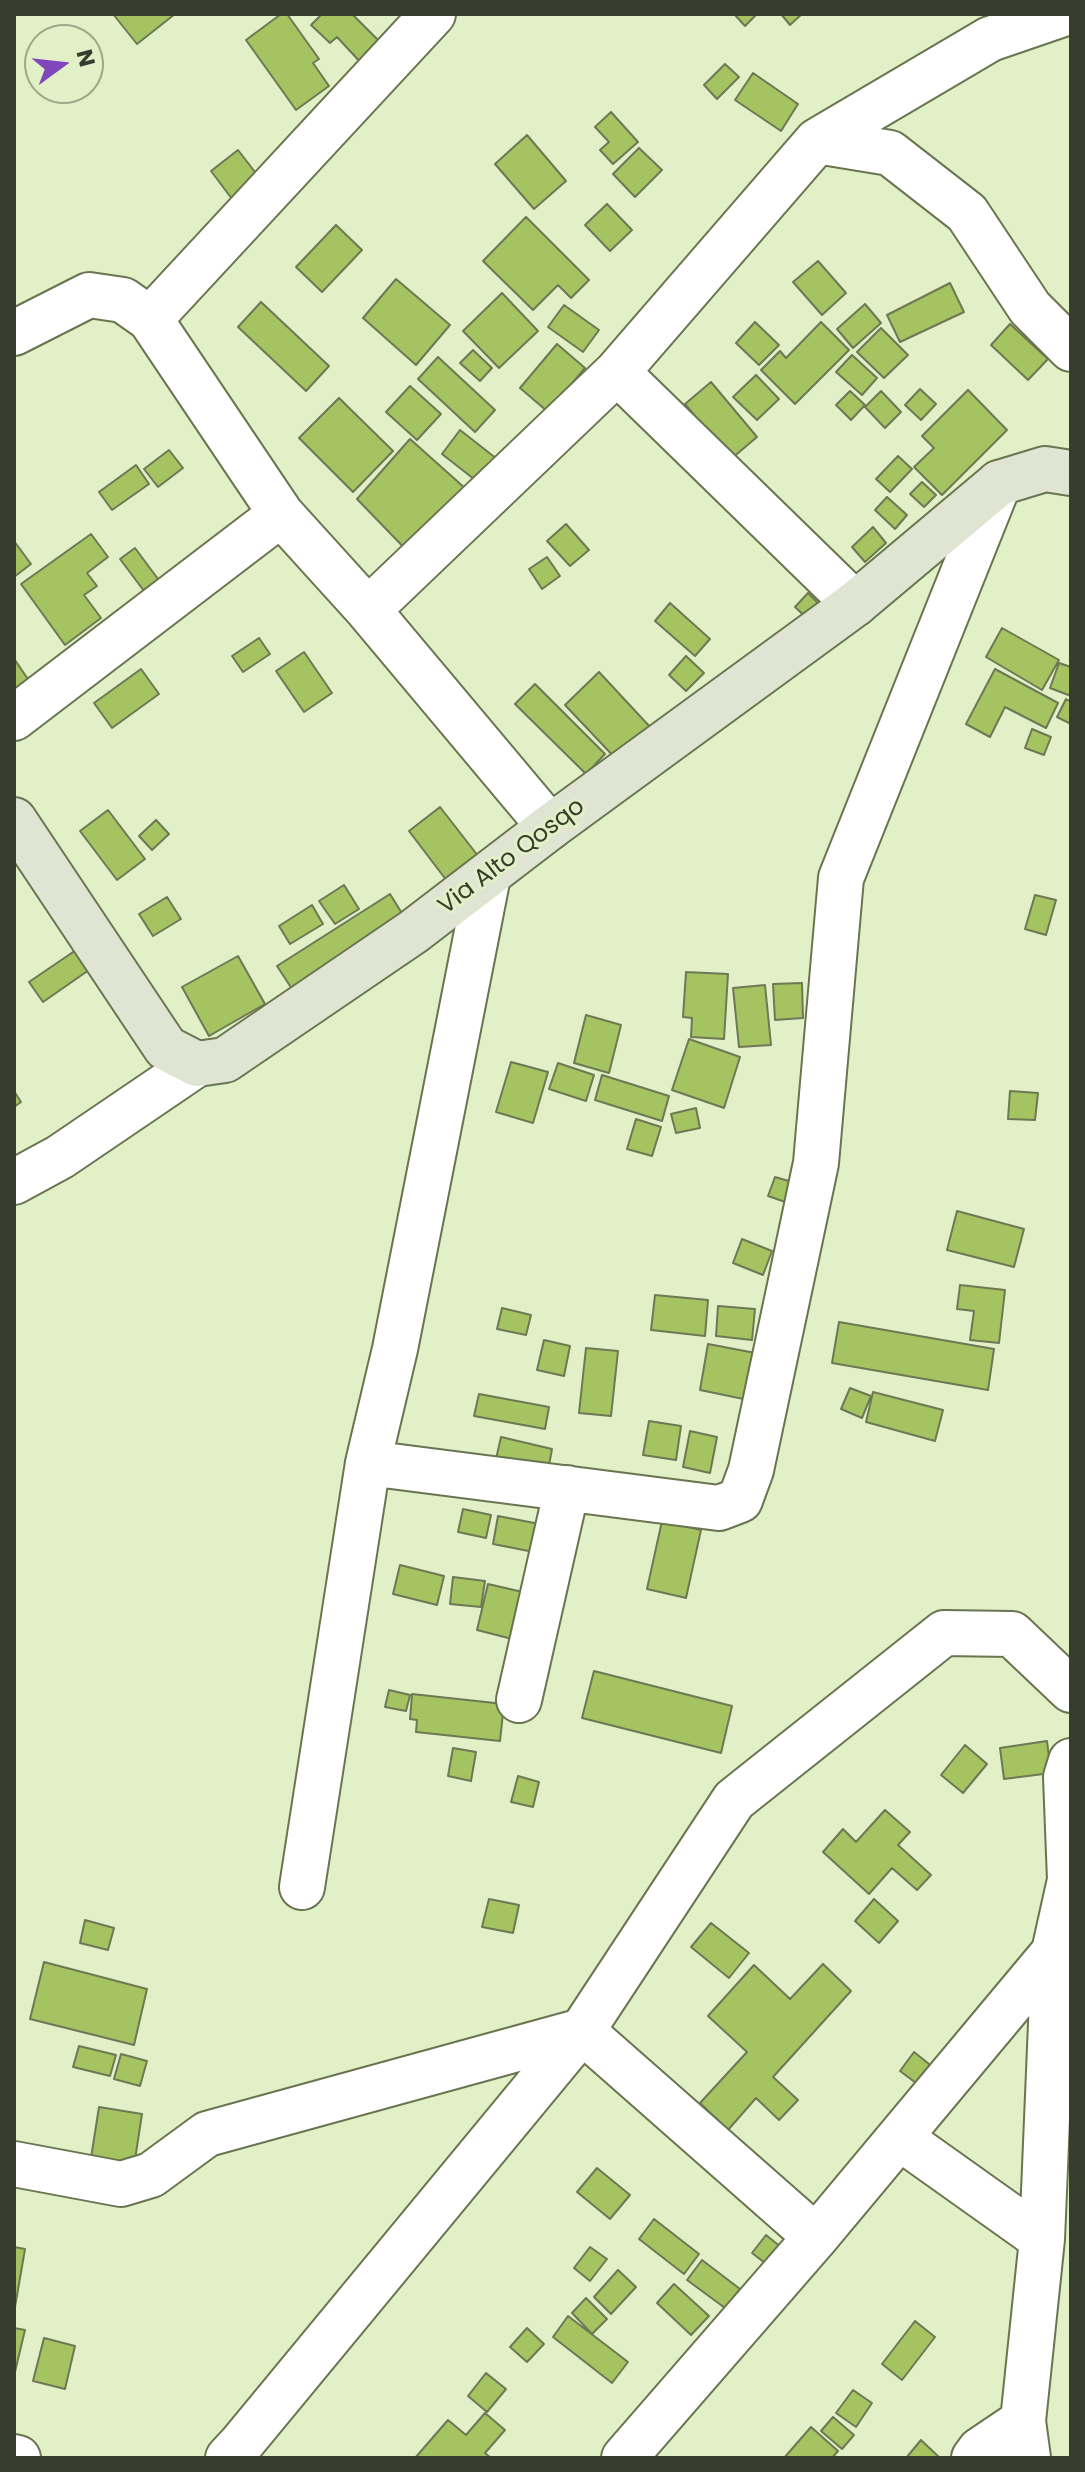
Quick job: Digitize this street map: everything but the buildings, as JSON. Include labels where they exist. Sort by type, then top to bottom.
[{"type":"street","points":[[150,319],[433,14]]},
{"type":"street","points":[[368,610],[617,372],[817,141],[990,39],[1063,14]]},
{"type":"street","points":[[817,141],[890,153],[967,213],[1030,308],[1071,349]]},
{"type":"street","points":[[14,333],[89,295],[123,300],[150,319],[281,514],[368,610],[550,827]]},
{"type":"street","points":[[617,372],[855,604]]},
{"type":"street","name":"Via Alto Qosqo","points":[[197,1064],[225,1060],[413,932],[550,827],[855,604],[999,483],[1045,469],[1071,473]]},
{"type":"street","points":[[368,1463],[719,1508],[740,1500],[751,1470],[816,1163],[841,878],[999,483]]},
{"type":"street","points":[[14,718],[281,514]]},
{"type":"street","points":[[14,820],[166,1048],[197,1064],[60,1157],[14,1182]]},
{"type":"street","points":[[302,1887],[368,1463],[395,1349],[488,876]]},
{"type":"street","points":[[519,1700],[567,1488]]},
{"type":"street","points":[[241,2453],[582,2031],[734,1800],[944,1633],[1012,1634],[1071,1690]]},
{"type":"street","points":[[974,2458],[980,2450],[1026,2440],[1042,2239],[1054,1952],[1070,1880],[1066,1777],[1071,1761]]},
{"type":"street","points":[[624,2458],[816,2237],[1054,1952]]},
{"type":"street","points":[[14,2164],[121,2184],[151,2175],[207,2134],[582,2031]]},
{"type":"street","points":[[582,2031],[816,2237]]},
{"type":"street","points":[[900,2138],[1042,2239]]}]
